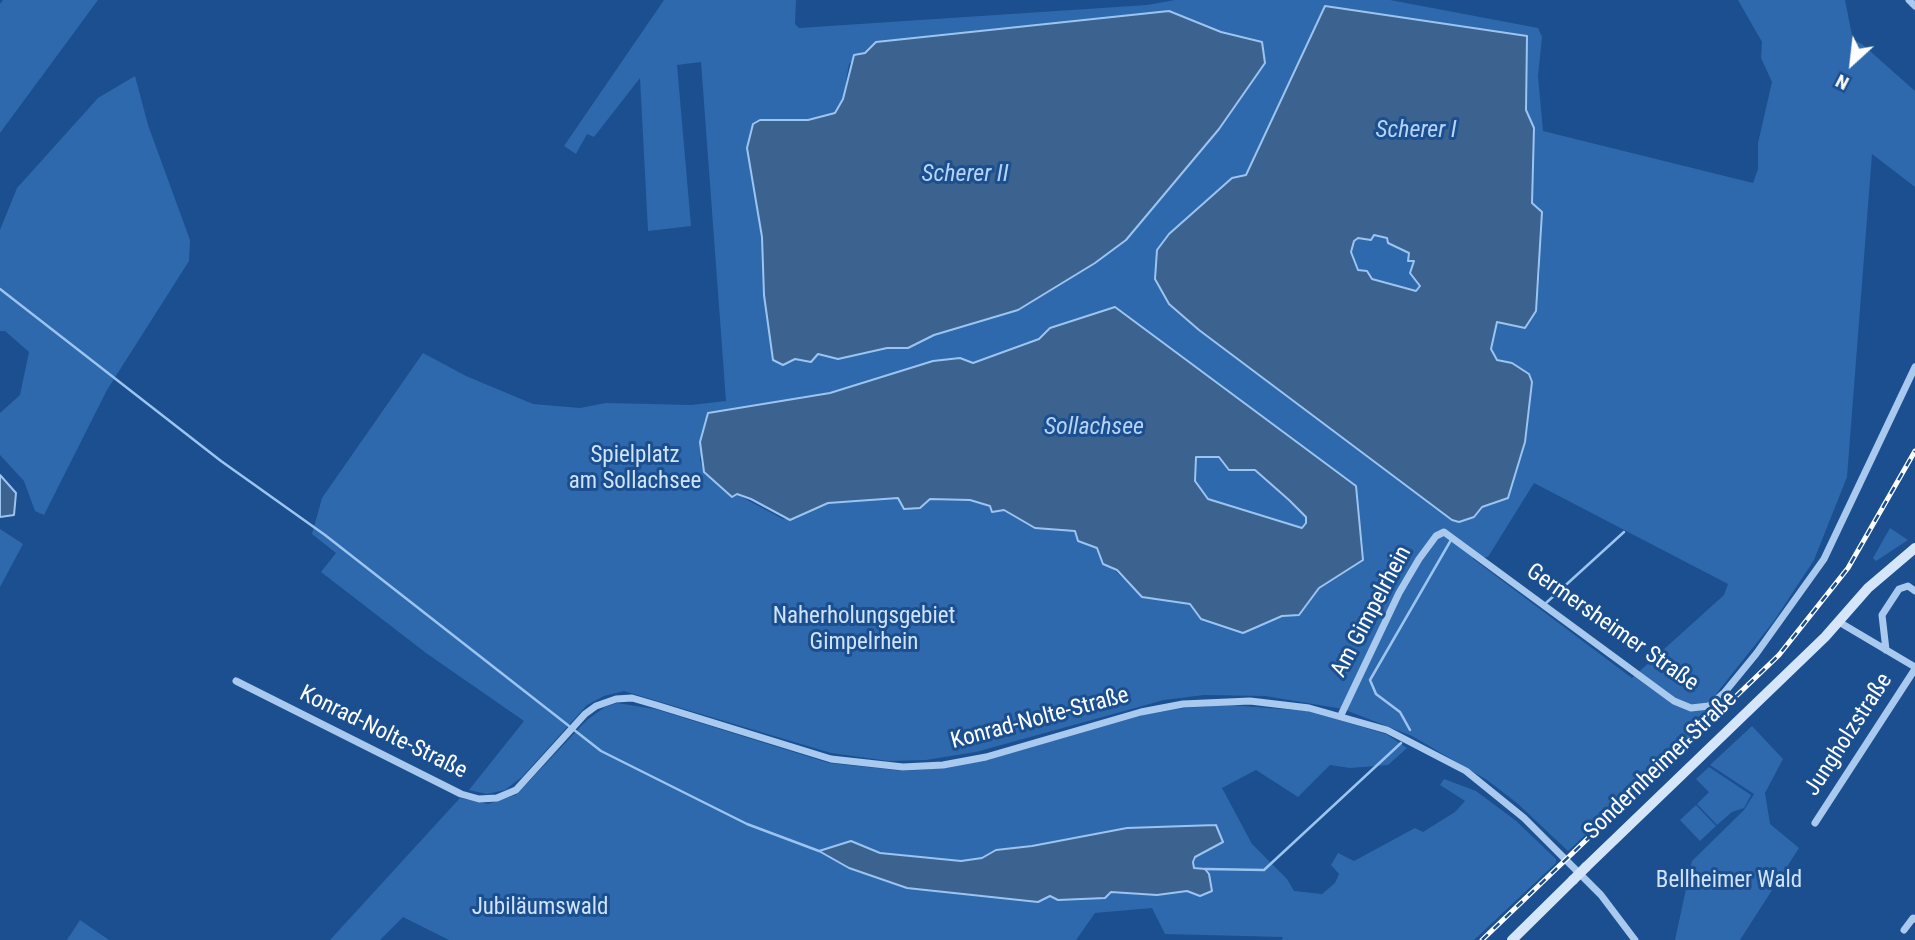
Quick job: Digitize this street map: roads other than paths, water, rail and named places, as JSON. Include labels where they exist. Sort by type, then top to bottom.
[{"type":"main road","name":"Sondernheimer Straße","points":[[1511,940],[1839,622],[1868,588],[1915,548]]},
{"type":"street","points":[[1909,0],[1915,6]]},
{"type":"street","name":"Germersheimer Straße","points":[[1444,532],[1674,701],[1696,709],[1713,703],[1756,654],[1824,559],[1915,367]]},
{"type":"street","name":"Am Gimpelrhein","points":[[1341,715],[1399,593],[1419,559],[1436,536],[1444,532]]},
{"type":"street","points":[[1886,650],[1882,615],[1896,592],[1913,586]]},
{"type":"street","name":"Jungholzstraße","points":[[1815,823],[1915,668],[1839,622]]},
{"type":"street","name":"Konrad-Nolte-Straße","points":[[236,681],[471,798],[497,798],[516,790],[578,722],[605,702],[632,698],[811,754],[856,764],[903,767],[972,760],[1140,712],[1183,704],[1270,702],[1341,715],[1387,730],[1432,751],[1487,787],[1524,818],[1601,895],[1635,940]]},
{"type":"street","points":[[1905,930],[1914,917]]},
{"type":"water","name":"Scherer I","points":[[1325,6],[1527,36],[1526,110],[1534,128],[1532,203],[1542,212],[1536,311],[1525,328],[1497,322],[1491,349],[1497,360],[1512,363],[1529,374],[1532,382],[1525,442],[1508,498],[1482,507],[1474,517],[1459,522],[1452,520],[1199,330],[1169,304],[1155,279],[1157,250],[1169,234],[1232,178],[1246,175]],"holes":[[[1374,235],[1387,238],[1388,243],[1409,253],[1408,261],[1414,261],[1410,273],[1420,286],[1416,291],[1372,279],[1367,271],[1358,270],[1351,252],[1354,241],[1358,238],[1371,240]]]},
{"type":"water","name":"Scherer II","points":[[1169,11],[1221,32],[1262,42],[1265,63],[1219,129],[1126,240],[1095,263],[1018,310],[934,335],[908,348],[887,348],[838,359],[818,354],[811,362],[795,359],[783,365],[773,360],[764,295],[762,237],[747,148],[753,124],[760,120],[808,120],[835,113],[843,99],[854,55],[865,53],[876,42]]},
{"type":"water","name":"Sollachsee","points":[[1115,307],[1356,486],[1363,560],[1319,588],[1299,615],[1282,616],[1243,633],[1201,619],[1190,604],[1142,597],[1117,570],[1103,564],[1097,548],[1078,541],[1075,531],[1035,528],[1004,510],[992,512],[990,506],[970,500],[930,499],[920,508],[904,509],[898,498],[828,503],[790,520],[751,499],[737,494],[732,497],[704,472],[700,442],[708,413],[830,393],[933,361],[960,358],[973,363],[1039,339],[1050,328]],"holes":[[[1196,457],[1219,457],[1229,470],[1255,470],[1306,517],[1302,528],[1208,499],[1195,481]]]},
{"type":"water","points":[[0,475],[16,493],[14,515],[0,517]]},
{"type":"water","points":[[1216,825],[1223,842],[1195,857],[1193,862],[1194,868],[1205,869],[1209,874],[1212,891],[1200,896],[1187,891],[1157,895],[1111,892],[1105,898],[1058,900],[1050,896],[1038,902],[907,888],[849,868],[819,851],[851,841],[880,853],[961,861],[982,858],[996,850],[1127,828]]},
{"type":"waterway","points":[[0,289],[221,461],[325,535],[601,751],[747,824],[819,851]]},
{"type":"waterway","points":[[1546,603],[1624,532]]},
{"type":"waterway","points":[[1410,730],[1400,712],[1376,694],[1370,680],[1451,540]]},
{"type":"waterway","points":[[1205,869],[1264,870],[1401,743]]},
{"type":"railway","points":[[1482,940],[1779,655],[1848,568],[1915,451]]},
{"type":"park label","name":"Spielplatz am Sollachsee","points":[[635,469]]},
{"type":"park label","name":"Naherholungsgebiet Gimpelrhein","points":[[864,630]]},
{"type":"park label","name":"Bellheimer Wald","points":[[1729,881]]},
{"type":"park label","name":"Jubiläumswald","points":[[540,908]]}]
